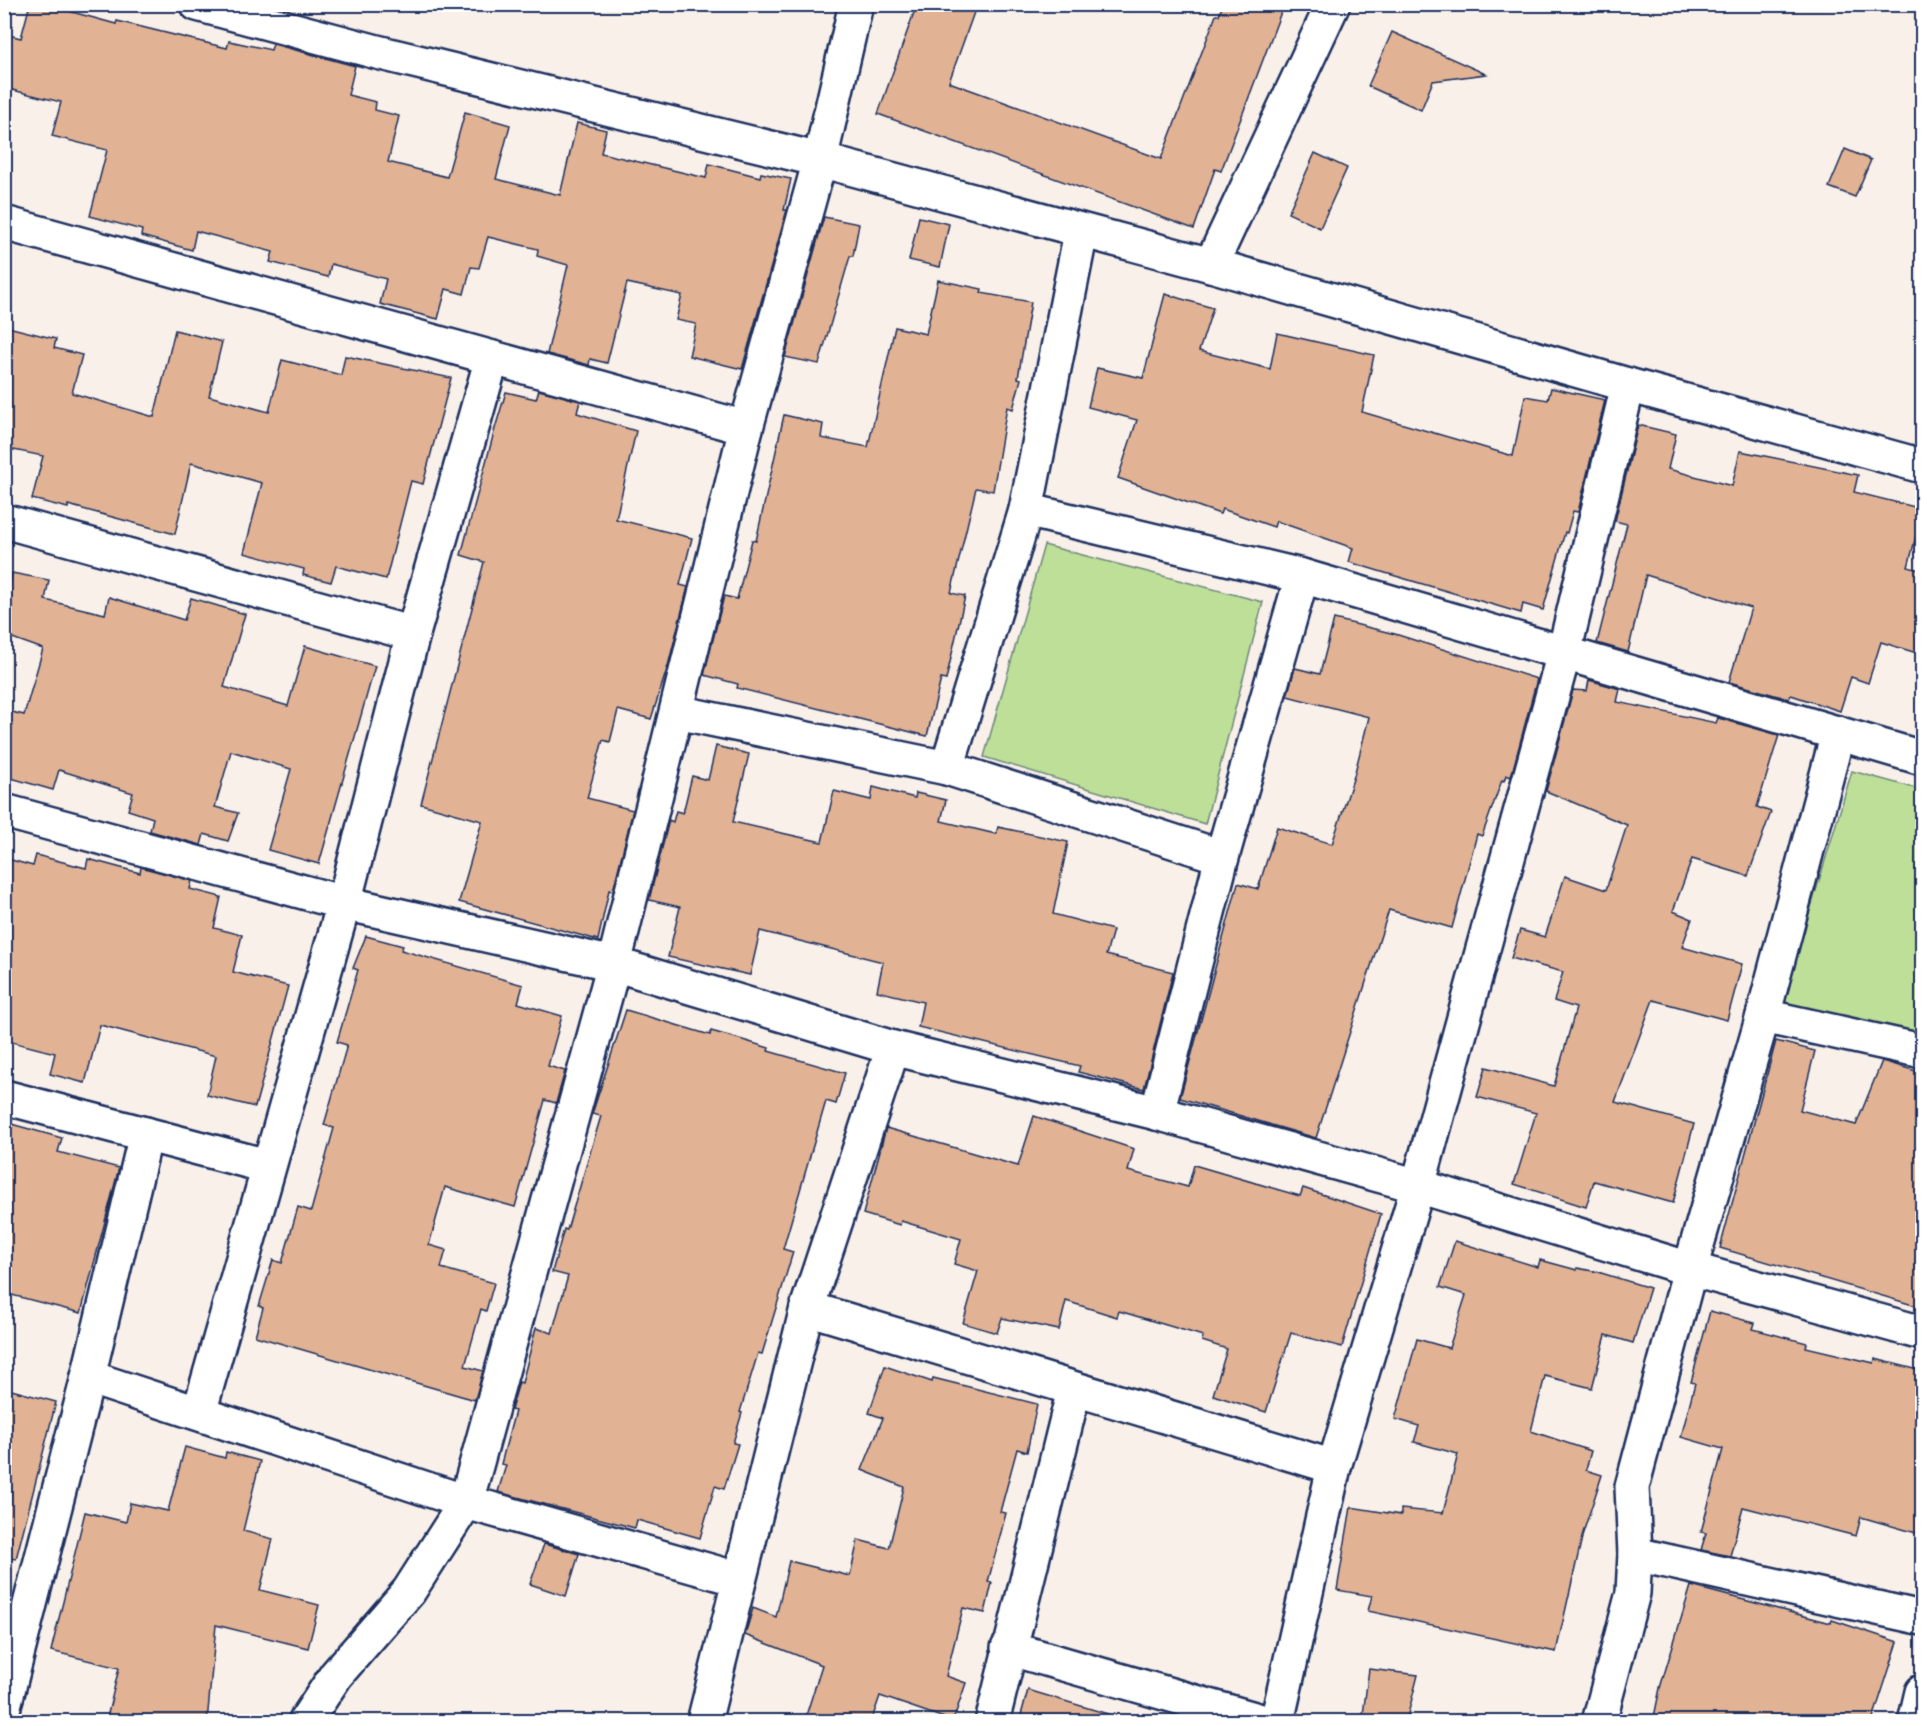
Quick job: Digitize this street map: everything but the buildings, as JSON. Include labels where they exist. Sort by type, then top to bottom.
[{"type":"street","points":[[198,4],[377,52],[820,160],[1081,232],[1211,265],[1628,385],[1923,466]]},
{"type":"street","points":[[305,1722],[336,1675],[409,1591],[466,1502],[614,964],[746,428],[820,160],[856,4]]},
{"type":"street","points":[[1211,265],[1333,4]]},
{"type":"street","points":[[4,223],[746,428]]},
{"type":"street","points":[[947,768],[1026,510],[1081,232]]},
{"type":"street","points":[[199,1413],[267,1166],[344,903],[413,634],[492,358]]},
{"type":"street","points":[[1277,1722],[1334,1467],[1419,1186],[1564,653],[1628,385]]},
{"type":"street","points":[[1026,510],[1302,576],[1923,758]]},
{"type":"street","points":[[4,521],[413,634]]},
{"type":"street","points":[[1158,1113],[1222,857],[1302,576]]},
{"type":"street","points":[[677,712],[947,768],[1222,857]]},
{"type":"street","points":[[1599,1722],[1634,1593],[1632,1487],[1690,1269],[1763,1016],[1838,733]]},
{"type":"street","points":[[4,811],[344,903],[614,964],[894,1048],[1158,1113],[1419,1186],[1690,1269],[1923,1333]]},
{"type":"street","points":[[1763,1016],[1923,1051]]},
{"type":"street","points":[[704,1722],[807,1308],[894,1048]]},
{"type":"street","points":[[4,1098],[267,1166]]},
{"type":"street","points":[[4,1706],[88,1377],[146,1134]]},
{"type":"street","points":[[807,1308],[1334,1467]]},
{"type":"street","points":[[88,1377],[466,1502],[738,1579]]},
{"type":"street","points":[[992,1722],[1008,1648],[1074,1390]]},
{"type":"street","points":[[1635,1554],[1923,1618]]},
{"type":"street","points":[[1008,1648],[1265,1722]]},
{"type":"street","points":[[1915,1722],[1923,1692]]},
{"type":"green space","points":[[1044,545],[1263,602],[1205,824],[984,757]]},
{"type":"green space","points":[[1852,771],[1922,790],[1922,1039],[1781,1007]]}]
